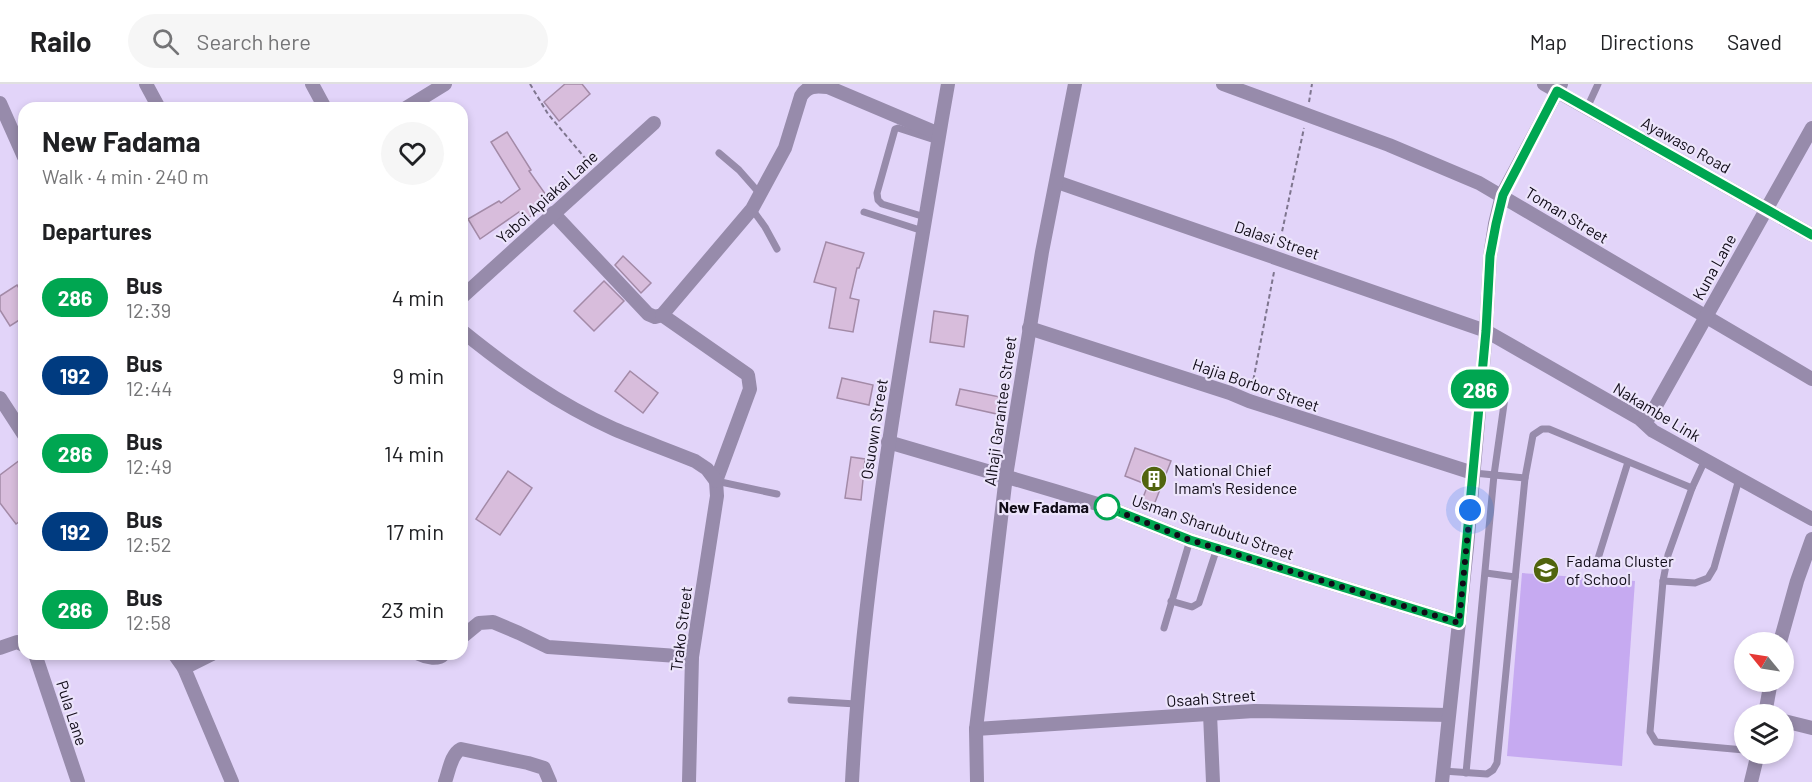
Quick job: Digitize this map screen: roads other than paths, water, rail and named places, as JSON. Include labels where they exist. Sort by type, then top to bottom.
[{"type":"street","points":[[147,84],[156,102]]},
{"type":"street","points":[[312,84],[322,102]]},
{"type":"street","points":[[416,102],[445,84]]},
{"type":"street","name":"Osuown Street","points":[[852,782],[856,704],[888,442],[948,84]]},
{"type":"street","name":"Alhaji Garantee Street","points":[[977,782],[976,729],[1006,476],[1042,252],[1075,84]]},
{"type":"street","name":"Toman Street","points":[[1223,84],[1449,169],[1503,195],[1812,379]]},
{"type":"street","name":"Ayawaso Road","points":[[1544,84],[1559,87],[1587,108],[1812,235]]},
{"type":"street","points":[[663,315],[752,209],[761,195],[785,148],[805,89],[814,86],[828,87],[938,138]]},
{"type":"street","points":[[1443,777],[1486,331],[1490,256],[1503,195],[1559,87]]},
{"type":"street","points":[[0,103],[18,144]]},
{"type":"street","name":"Yaboi Apiakai Lane","points":[[468,291],[654,123]]},
{"type":"street","name":"Kuna Lane","points":[[1645,423],[1812,128]]},
{"type":"street","name":"Dalasi Street","points":[[1057,182],[1486,331]]},
{"type":"street","name":"Trako Street","points":[[553,213],[648,314],[655,317],[663,315],[748,375],[750,382],[750,389],[716,481],[717,496],[692,657],[689,782]]},
{"type":"street","name":"Hajia Borbor Street","points":[[1029,328],[1473,473]]},
{"type":"street","name":"Nakambe Link","points":[[1486,331],[1645,423],[1653,431],[1812,519]]},
{"type":"street","points":[[468,336],[500,362],[543,390],[613,428],[695,461],[707,469],[716,481]]},
{"type":"street","points":[[0,398],[18,426]]},
{"type":"street","name":"Usman Sharubutu Street","points":[[888,442],[1107,507],[1190,540],[1459,623]]},
{"type":"street","points":[[1783,632],[1812,539]]},
{"type":"street","points":[[468,631],[479,623],[493,622],[548,647],[692,657]]},
{"type":"street","points":[[0,648],[18,642]]},
{"type":"street","name":"Pula Lane","points":[[37,660],[78,782]]},
{"type":"street","points":[[178,660],[184,669],[232,782]]},
{"type":"street","points":[[184,669],[201,660]]},
{"type":"street","name":"Osaah Street","points":[[976,729],[1254,711],[1448,715]]},
{"type":"street","points":[[1210,714],[1213,782]]},
{"type":"street","points":[[1794,724],[1812,728]]},
{"type":"street","points":[[445,782],[454,755],[461,749],[544,768],[550,782]]},
{"type":"street","points":[[1751,782],[1755,764]]},
{"type":"lane","points":[[1587,108],[1598,84]]},
{"type":"lane","points":[[924,224],[882,204],[878,200],[878,193],[895,129],[938,138]]},
{"type":"lane","points":[[719,153],[739,170],[761,195]]},
{"type":"lane","points":[[752,209],[777,249]]},
{"type":"lane","points":[[864,212],[924,224]]},
{"type":"lane","points":[[1466,773],[1494,475],[1507,383]]},
{"type":"lane","points":[[1443,777],[1466,773],[1487,774],[1497,763],[1525,478],[1533,435],[1542,429],[1549,429],[1692,488]]},
{"type":"lane","points":[[1705,460],[1692,488],[1668,555],[1663,581],[1650,732],[1656,742],[1734,749]]},
{"type":"lane","points":[[1596,565],[1628,462]]},
{"type":"lane","points":[[1473,473],[1525,478]]},
{"type":"lane","points":[[1663,581],[1695,583],[1708,578],[1714,568],[1739,479]]},
{"type":"lane","points":[[716,481],[777,494]]},
{"type":"lane","points":[[1164,628],[1190,540]]},
{"type":"lane","points":[[1171,601],[1192,607],[1200,603],[1217,548]]},
{"type":"lane","points":[[1486,573],[1515,576]]},
{"type":"lane","points":[[790,700],[856,704]]},
{"type":"place","name":"National Chief Imam's Residence","points":[[1154,479]]},
{"type":"place","name":"New Fadama","points":[[1107,507]]},
{"type":"place","name":"Fadama Cluster of School","points":[[1546,570]]}]
